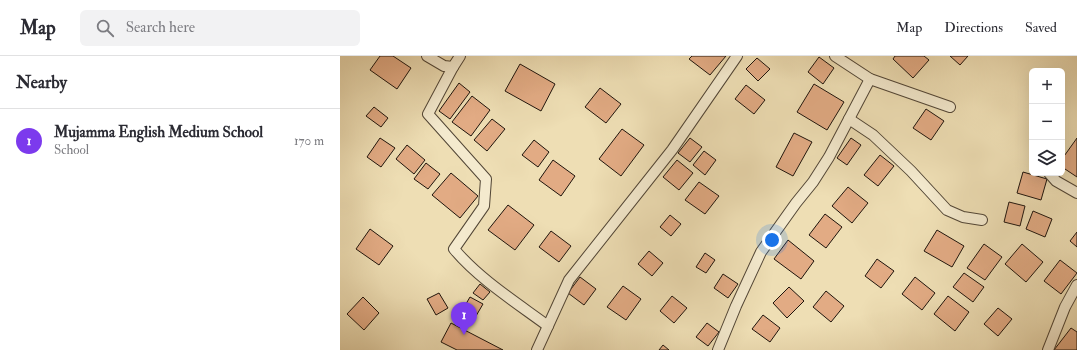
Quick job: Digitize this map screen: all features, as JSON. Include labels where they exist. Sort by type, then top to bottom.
[{"type":"street","points":[[427,56],[444,66],[453,67]]},
{"type":"street","points":[[460,56],[428,114],[486,179],[484,206],[454,249],[465,262],[548,326]]},
{"type":"street","points":[[538,350],[569,280],[672,150],[737,56]]},
{"type":"street","points":[[835,56],[870,79],[950,107]]},
{"type":"street","points":[[718,350],[761,252],[830,157],[870,79]]},
{"type":"street","points":[[849,119],[873,135],[911,171],[947,210],[963,217],[982,220]]},
{"type":"street","points":[[1052,176],[1056,181],[1077,193]]},
{"type":"street","points":[[1048,350],[1065,307],[1077,285]]},
{"type":"building","points":[[380,56],[393,56],[411,68],[397,89],[370,70]]},
{"type":"building","points":[[692,56],[726,56],[710,75],[689,59]]},
{"type":"building","points":[[895,56],[924,56],[929,60],[913,78],[893,59]]},
{"type":"building","points":[[950,56],[968,56],[960,65]]},
{"type":"building","points":[[819,57],[834,68],[823,84],[808,72]]},
{"type":"building","points":[[757,58],[770,69],[758,81],[746,69]]},
{"type":"building","points":[[520,64],[555,84],[541,111],[505,91]]},
{"type":"building","points":[[459,83],[470,92],[450,119],[439,111]]},
{"type":"building","points":[[814,84],[844,102],[827,130],[797,112]]},
{"type":"building","points":[[746,85],[765,100],[754,114],[735,99]]},
{"type":"building","points":[[600,88],[621,104],[606,123],[585,107]]},
{"type":"building","points":[[472,96],[490,110],[471,136],[452,122]]},
{"type":"building","points":[[374,107],[388,118],[381,127],[366,116]]},
{"type":"building","points":[[926,109],[944,121],[931,140],[913,128]]},
{"type":"building","points":[[492,119],[505,129],[487,151],[474,140]]},
{"type":"building","points":[[622,129],[644,145],[621,176],[599,159]]},
{"type":"building","points":[[794,133],[812,142],[793,176],[776,167]]},
{"type":"building","points":[[380,138],[395,148],[381,167],[367,157]]},
{"type":"building","points":[[690,138],[702,147],[690,162],[678,153]]},
{"type":"building","points":[[851,138],[861,145],[847,165],[837,158]]},
{"type":"building","points":[[1077,138],[1077,177],[1065,169],[1065,155]]},
{"type":"building","points":[[534,140],[549,152],[538,167],[522,155]]},
{"type":"building","points":[[407,145],[425,160],[414,174],[396,159]]},
{"type":"building","points":[[704,151],[716,160],[705,175],[693,165]]},
{"type":"building","points":[[880,155],[894,166],[878,186],[864,175]]},
{"type":"building","points":[[553,160],[575,176],[561,196],[539,180]]},
{"type":"building","points":[[677,160],[693,173],[679,190],[663,177]]},
{"type":"building","points":[[426,163],[440,174],[428,189],[414,179]]},
{"type":"building","points":[[1023,172],[1029,174],[1029,176],[1037,176],[1047,179],[1041,200],[1017,193]]},
{"type":"building","points":[[451,173],[478,196],[460,218],[432,195]]},
{"type":"building","points":[[699,182],[719,196],[705,214],[685,200]]},
{"type":"building","points":[[848,187],[868,203],[852,223],[832,206]]},
{"type":"building","points":[[1009,202],[1025,206],[1020,226],[1004,222]]},
{"type":"building","points":[[508,205],[534,225],[515,250],[488,230]]},
{"type":"building","points":[[1033,211],[1052,219],[1045,237],[1026,229]]},
{"type":"building","points":[[825,214],[842,227],[826,248],[809,235]]},
{"type":"building","points":[[670,215],[681,224],[671,236],[660,227]]},
{"type":"building","points":[[370,229],[393,246],[379,265],[356,249]]},
{"type":"building","points":[[937,230],[964,246],[952,267],[924,251]]},
{"type":"building","points":[[551,231],[571,246],[559,262],[539,247]]},
{"type":"building","points":[[1077,232],[1077,247],[1070,241]]},
{"type":"building","points":[[788,240],[814,261],[801,279],[774,259]]},
{"type":"building","points":[[984,244],[1002,257],[985,280],[967,268]]},
{"type":"building","points":[[1022,244],[1043,262],[1026,282],[1005,264]]},
{"type":"building","points":[[649,251],[663,263],[652,276],[638,264]]},
{"type":"building","points":[[705,253],[715,260],[706,273],[696,267]]},
{"type":"building","points":[[877,259],[894,271],[881,288],[865,276]]},
{"type":"building","points":[[1060,260],[1077,273],[1061,294],[1044,281]]},
{"type":"building","points":[[964,273],[984,287],[973,302],[953,287]]},
{"type":"building","points":[[723,274],[738,284],[728,298],[714,288]]},
{"type":"building","points":[[580,277],[596,289],[584,305],[568,293]]},
{"type":"building","points":[[915,277],[935,293],[922,310],[902,294]]},
{"type":"building","points":[[480,284],[490,292],[483,300],[473,293]]},
{"type":"building","points":[[623,286],[641,299],[626,320],[607,307]]},
{"type":"building","points":[[789,287],[804,301],[787,318],[773,303]]},
{"type":"building","points":[[826,291],[844,306],[831,322],[813,307]]},
{"type":"building","points":[[439,293],[448,308],[436,315],[427,299]]},
{"type":"building","points":[[672,296],[687,308],[674,323],[660,311]]},
{"type":"building","points":[[948,296],[969,312],[955,331],[934,314]]},
{"type":"building","points":[[363,297],[379,313],[364,330],[347,314]]},
{"type":"building","points":[[470,297],[483,304],[476,316],[463,309]]},
{"type":"building","points":[[998,308],[1012,319],[998,336],[984,324]]},
{"type":"building","points":[[763,315],[780,328],[770,342],[752,329]]},
{"type":"building","points":[[451,323],[503,350],[457,350],[441,342]]},
{"type":"building","points":[[707,323],[719,332],[708,346],[696,337]]},
{"type":"building","points":[[1071,328],[1077,332],[1077,350],[1054,350]]},
{"type":"building","points":[[663,345],[669,350],[659,350]]},
{"type":"place","name":"Mujamma English Medium School","points":[[464,335]]}]
